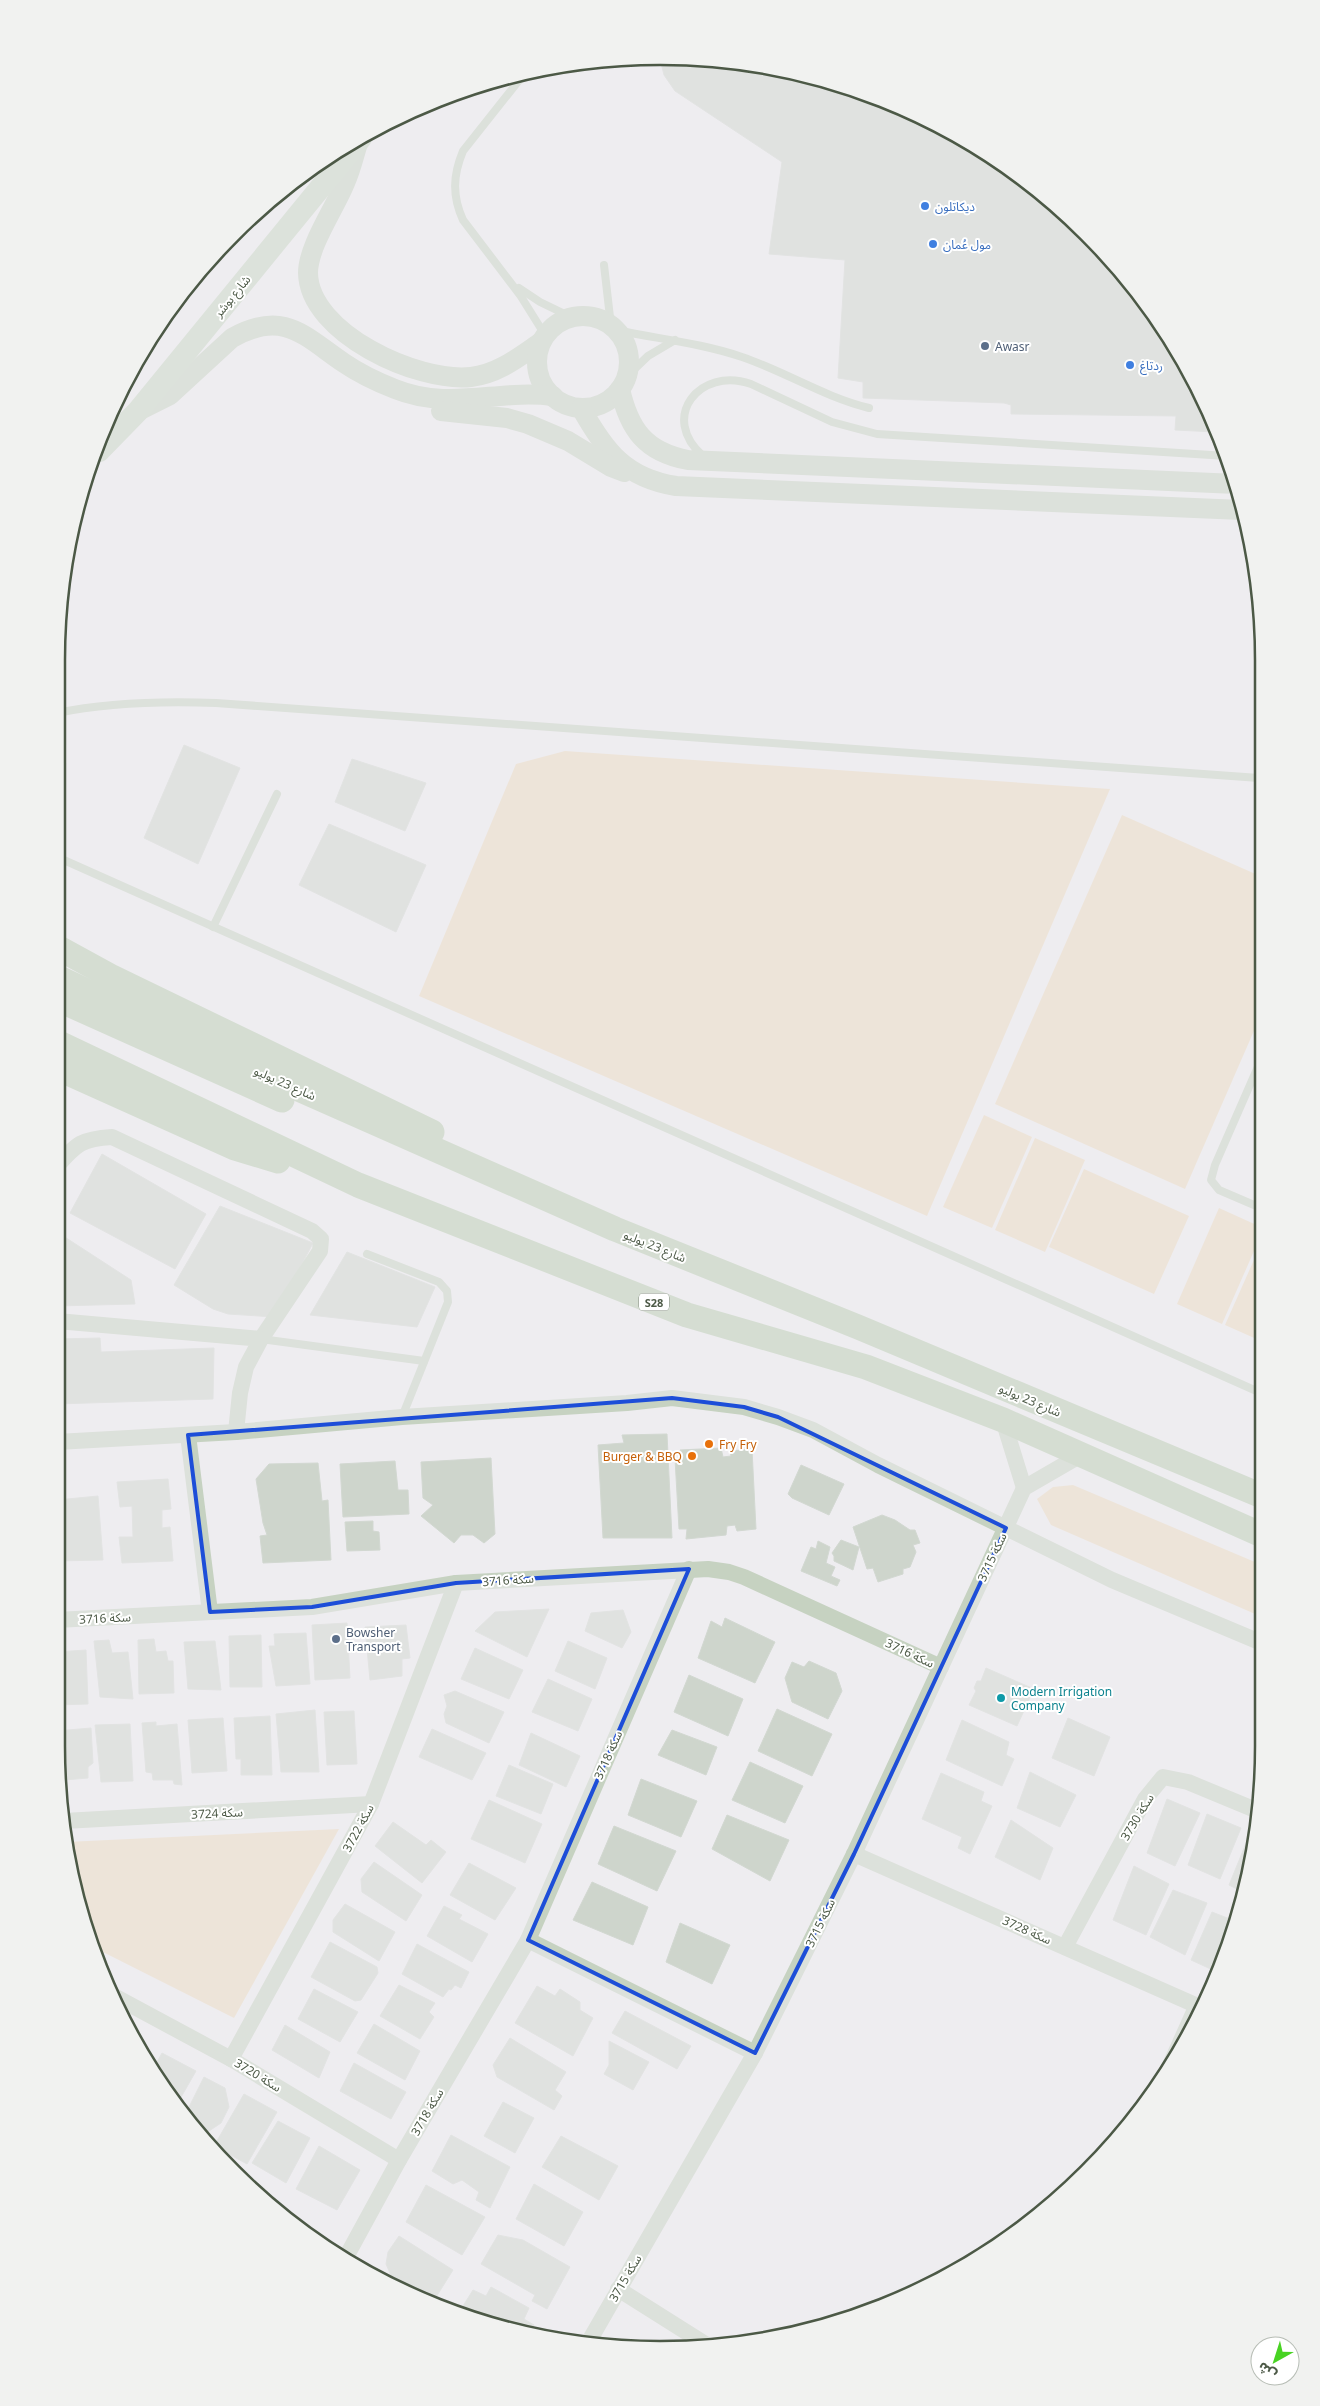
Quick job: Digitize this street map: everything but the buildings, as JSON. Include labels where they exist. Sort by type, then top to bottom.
[{"type":"main road","name":"شارع بوشر","points":[[106,443],[138,411],[349,153]]},
{"type":"main road","points":[[65,951],[119,980],[412,1122],[615,1230]]},
{"type":"main road","name":"شارع 23 يوليو","points":[[65,981],[251,1068],[615,1230],[858,1327],[1255,1493]]},
{"type":"main road","points":[[65,1003],[238,1081],[400,1149],[615,1230]]},
{"type":"main road","name":"S28","points":[[65,1046],[358,1185],[686,1315],[866,1367],[1003,1420],[1255,1532]]},
{"type":"main road","points":[[65,1072],[235,1148],[358,1185]]},
{"type":"street","points":[[357,149],[345,183],[310,258],[309,284],[319,308],[354,338],[378,354],[411,368],[446,376],[470,377],[492,372],[508,364],[543,339],[561,321],[571,317],[592,317],[613,328],[622,338],[628,357],[623,383],[631,423],[645,441],[665,454],[676,458],[714,462],[1228,484]]},
{"type":"street","points":[[138,411],[170,395],[232,338],[244,332],[270,326],[283,327],[308,335],[345,364],[381,383],[412,395],[445,400],[521,394],[553,396]]},
{"type":"street","points":[[543,339],[536,365],[539,377],[553,396],[566,404],[580,408],[603,403],[623,383]]},
{"type":"street","points":[[381,383],[396,394],[429,408],[507,418],[528,424],[568,441],[610,467],[662,483],[691,487],[1236,510]]},
{"type":"street","points":[[580,408],[598,436],[617,460],[636,474]]},
{"type":"street","points":[[65,1156],[72,1148],[89,1138],[112,1137],[312,1231],[321,1239],[320,1251],[261,1339],[246,1367],[240,1393],[236,1432]]},
{"type":"street","points":[[65,1322],[261,1339]]},
{"type":"street","points":[[65,1442],[236,1432],[402,1417],[627,1403],[672,1398],[744,1407],[778,1416],[813,1430],[1112,1580],[1255,1640]]},
{"type":"street","points":[[1003,1420],[1024,1488],[1081,1455]]},
{"type":"street","points":[[188,1435],[210,1612]]},
{"type":"street","name":"سكة 3715","points":[[591,2337],[755,2053],[854,1854],[1024,1488]]},
{"type":"street","name":"سكة 3716","points":[[65,1620],[312,1607],[456,1584],[689,1569],[728,1572],[744,1577],[941,1667]]},
{"type":"street","name":"سكة 3718","points":[[349,2253],[399,2160],[528,1940],[689,1569]]},
{"type":"street","name":"سكة 3722","points":[[231,2059],[371,1804],[456,1584]]},
{"type":"street","name":"سكة 3730","points":[[1064,1947],[1145,1799],[1163,1777],[1188,1782],[1252,1808]]},
{"type":"street","name":"سكة 3724","points":[[70,1821],[371,1804]]},
{"type":"street","name":"سكة 3728","points":[[854,1854],[1196,2005]]},
{"type":"street","points":[[528,1940],[755,2053]]},
{"type":"street","name":"سكة 3720","points":[[122,2000],[231,2059],[399,2160]]},
{"type":"street","points":[[618,2289],[699,2340]]},
{"type":"lane","points":[[517,82],[463,151],[458,162],[454,186],[456,203],[463,220],[511,282],[543,339]]},
{"type":"lane","points":[[604,266],[613,328],[675,340],[744,358],[837,399],[869,408]]},
{"type":"lane","points":[[511,282],[540,302],[571,317]]},
{"type":"lane","points":[[623,383],[648,356],[675,340]]},
{"type":"lane","points":[[714,462],[698,451],[687,435],[686,410],[692,398],[701,388],[713,382],[726,379],[752,384],[832,422],[877,434],[1218,455]]},
{"type":"lane","points":[[65,711],[156,701],[216,703],[1255,778]]},
{"type":"lane","points":[[213,927],[277,794]]},
{"type":"lane","points":[[65,861],[1255,1390]]},
{"type":"lane","points":[[1255,1073],[1215,1165],[1211,1180],[1219,1190],[1255,1205]]},
{"type":"lane","points":[[367,1254],[439,1282],[447,1291],[448,1302],[402,1417]]},
{"type":"lane","points":[[261,1339],[424,1361]]},
{"type":"highlighted area","points":[[672,1398],[744,1407],[778,1417],[1006,1528],[854,1854],[755,2053],[528,1940],[689,1569],[456,1583],[312,1607],[210,1612],[188,1435]]},
{"type":"shaded area","points":[[565,751],[1110,789],[927,1216],[419,996],[516,764]]},
{"type":"shaded area","points":[[1122,815],[1255,874],[1255,1028],[1185,1189],[995,1104]]},
{"type":"shaded area","points":[[984,1115],[1032,1137],[992,1228],[943,1207]]},
{"type":"shaded area","points":[[1035,1138],[1085,1160],[1045,1252],[995,1230]]},
{"type":"shaded area","points":[[1084,1169],[1189,1216],[1154,1294],[1049,1247]]},
{"type":"shaded area","points":[[1219,1208],[1255,1224],[1255,1249],[1222,1324],[1177,1304]]},
{"type":"shaded area","points":[[1255,1258],[1255,1338],[1225,1325]]},
{"type":"shaded area","points":[[1073,1485],[1255,1562],[1255,1614],[1051,1525],[1037,1499],[1053,1487]]},
{"type":"shaded area","points":[[339,1829],[234,2018],[102,1952],[85,1900],[73,1842]]},
{"type":"place","name":"ديكاتلون","points":[[925,206]]},
{"type":"place","name":"مول عُمان","points":[[933,244]]},
{"type":"place","name":"Awasr","points":[[985,346]]},
{"type":"place","name":"ردتاغ","points":[[1130,365]]},
{"type":"place","name":"Fry Fry","points":[[709,1444]]},
{"type":"place","name":"Burger & BBQ","points":[[692,1456]]},
{"type":"place","name":"Bowsher Transport","points":[[336,1639]]},
{"type":"place","name":"Modern Irrigation Company","points":[[1001,1698]]}]
